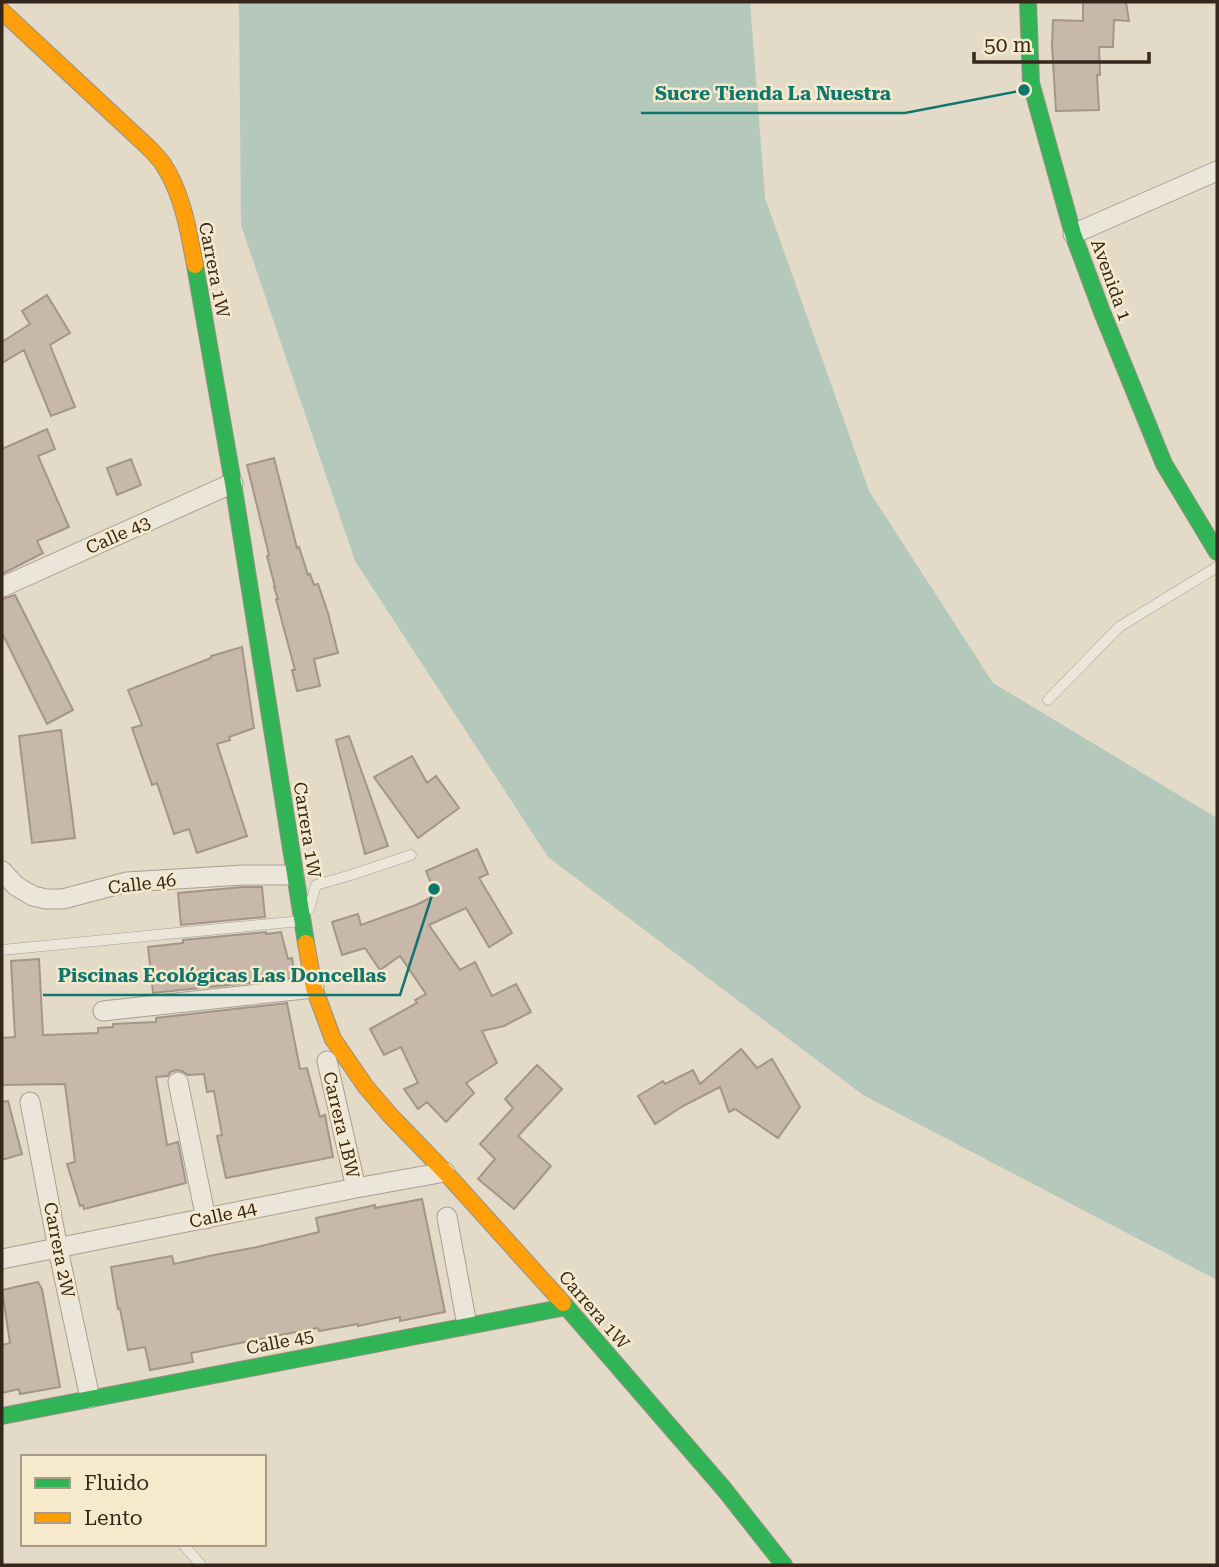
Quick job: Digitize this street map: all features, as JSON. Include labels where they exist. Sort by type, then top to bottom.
[{"type":"street","name":"Avenida 1","points":[[1028,2],[1031,83],[1073,234],[1164,464],[1217,552]]},
{"type":"street","name":"Carrera 1W","points":[[2,11],[163,164],[174,186],[188,228],[233,483],[314,988],[333,1039],[366,1087],[389,1114],[566,1307],[724,1489],[784,1565]]},
{"type":"street","points":[[1073,234],[1217,171]]},
{"type":"street","name":"Calle 43","points":[[2,587],[233,483]]},
{"type":"street","name":"Calle 46","points":[[2,871],[16,886],[33,896],[47,900],[64,899],[127,882],[243,875],[294,875]]},
{"type":"street","points":[[103,1010],[314,988]]},
{"type":"street","name":"Carrera 1BW","points":[[327,1061],[356,1188]]},
{"type":"street","points":[[178,1082],[206,1219]]},
{"type":"street","name":"Carrera 2W","points":[[30,1102],[90,1398]]},
{"type":"street","name":"Calle 44","points":[[2,1259],[445,1172]]},
{"type":"street","points":[[447,1217],[467,1325]]},
{"type":"street","name":"Calle 45","points":[[2,1416],[566,1307]]},
{"type":"lane","points":[[1048,700],[1119,628],[1217,567]]},
{"type":"lane","points":[[2,950],[304,924],[316,885],[411,855]]},
{"type":"lane","points":[[185,1546],[201,1565]]},
{"type":"shaded area","points":[[239,2],[750,2],[765,198],[869,491],[993,683],[1217,818],[1217,1280],[863,1095],[548,857],[355,561],[241,225]]},
{"type":"building","points":[[1083,2],[1126,2],[1129,21],[1114,20],[1113,47],[1099,47],[1099,110],[1056,111],[1053,20],[1083,21]]},
{"type":"building","points":[[47,295],[70,333],[50,345],[75,407],[51,416],[24,350],[2,363],[2,342],[30,324],[22,311]]},
{"type":"building","points":[[47,429],[55,449],[38,456],[69,527],[37,541],[43,553],[2,574],[2,449]]},
{"type":"building","points":[[274,458],[297,548],[299,547],[308,575],[310,574],[314,585],[318,584],[338,653],[314,659],[320,686],[297,691],[292,670],[295,670],[276,599],[267,556],[269,555],[247,465]]},
{"type":"building","points":[[131,459],[141,485],[117,495],[107,468]]},
{"type":"building","points":[[15,595],[73,710],[47,724],[2,633],[2,599]]},
{"type":"building","points":[[242,647],[254,728],[217,744],[247,836],[197,853],[189,829],[174,834],[157,783],[152,785],[132,728],[142,725],[128,690],[211,656]]},
{"type":"building","points":[[61,730],[75,838],[32,843],[19,736]]},
{"type":"building","points":[[349,736],[388,846],[365,854],[336,740]]},
{"type":"building","points":[[412,756],[427,783],[436,776],[459,808],[418,838],[374,777]]},
{"type":"building","points":[[477,849],[488,874],[479,878],[512,933],[489,947],[466,908],[429,925],[460,970],[475,962],[492,996],[516,984],[531,1012],[504,1026],[482,1031],[497,1063],[466,1083],[474,1093],[446,1122],[427,1102],[418,1109],[404,1089],[418,1083],[401,1047],[384,1055],[370,1029],[417,1003],[415,1000],[426,994],[400,956],[380,970],[365,948],[342,955],[332,922],[358,914],[361,925],[436,895],[426,871]]},
{"type":"building","points":[[262,887],[265,917],[181,925],[178,893]]},
{"type":"building","points":[[281,932],[288,959],[292,958],[295,978],[153,993],[148,947],[183,943],[183,940]]},
{"type":"building","points":[[39,959],[43,1035],[98,1033],[98,1028],[113,1027],[113,1024],[156,1022],[156,1018],[287,1003],[300,1069],[307,1068],[320,1117],[325,1115],[333,1157],[226,1178],[217,1136],[222,1135],[214,1091],[207,1092],[204,1074],[188,1075],[176,1070],[168,1076],[156,1077],[167,1145],[178,1142],[186,1183],[84,1209],[83,1205],[80,1206],[67,1164],[75,1162],[65,1084],[2,1085],[2,1038],[15,1037],[11,961]]},
{"type":"building","points":[[741,1049],[757,1068],[772,1059],[800,1107],[778,1138],[735,1109],[729,1112],[720,1087],[655,1124],[638,1096],[663,1081],[665,1084],[693,1070],[700,1084]]},
{"type":"building","points":[[537,1065],[562,1089],[518,1136],[551,1166],[514,1209],[478,1179],[495,1159],[480,1144],[513,1108],[505,1099]]},
{"type":"building","points":[[8,1101],[22,1154],[2,1160],[2,1102]]},
{"type":"building","points":[[422,1199],[445,1312],[400,1321],[400,1317],[358,1326],[319,1331],[318,1328],[275,1336],[191,1353],[193,1362],[150,1370],[145,1347],[128,1350],[111,1267],[172,1256],[174,1264],[257,1247],[319,1232],[316,1218],[375,1205],[375,1208]]},
{"type":"building","points":[[38,1282],[42,1289],[60,1387],[20,1394],[19,1389],[2,1393],[2,1345],[10,1343],[2,1290]]},
{"type":"traffic: fast","points":[[1028,2],[1031,83],[1073,234],[1164,464],[1217,552]]},
{"type":"traffic: fast","points":[[195,265],[233,483],[306,943]]},
{"type":"traffic: fast","points":[[563,1303],[724,1489],[784,1565]]},
{"type":"traffic: fast","points":[[2,1416],[566,1307]]},
{"type":"traffic: slow","points":[[2,11],[161,162],[170,175],[180,200],[195,265]]},
{"type":"traffic: slow","points":[[306,943],[314,988],[333,1039],[366,1087],[563,1303]]},
{"type":"place","name":"Sucre Tienda La Nuestra","points":[[1024,90]]},
{"type":"place","name":"Piscinas Ecológicas Las Doncellas","points":[[434,889]]}]
